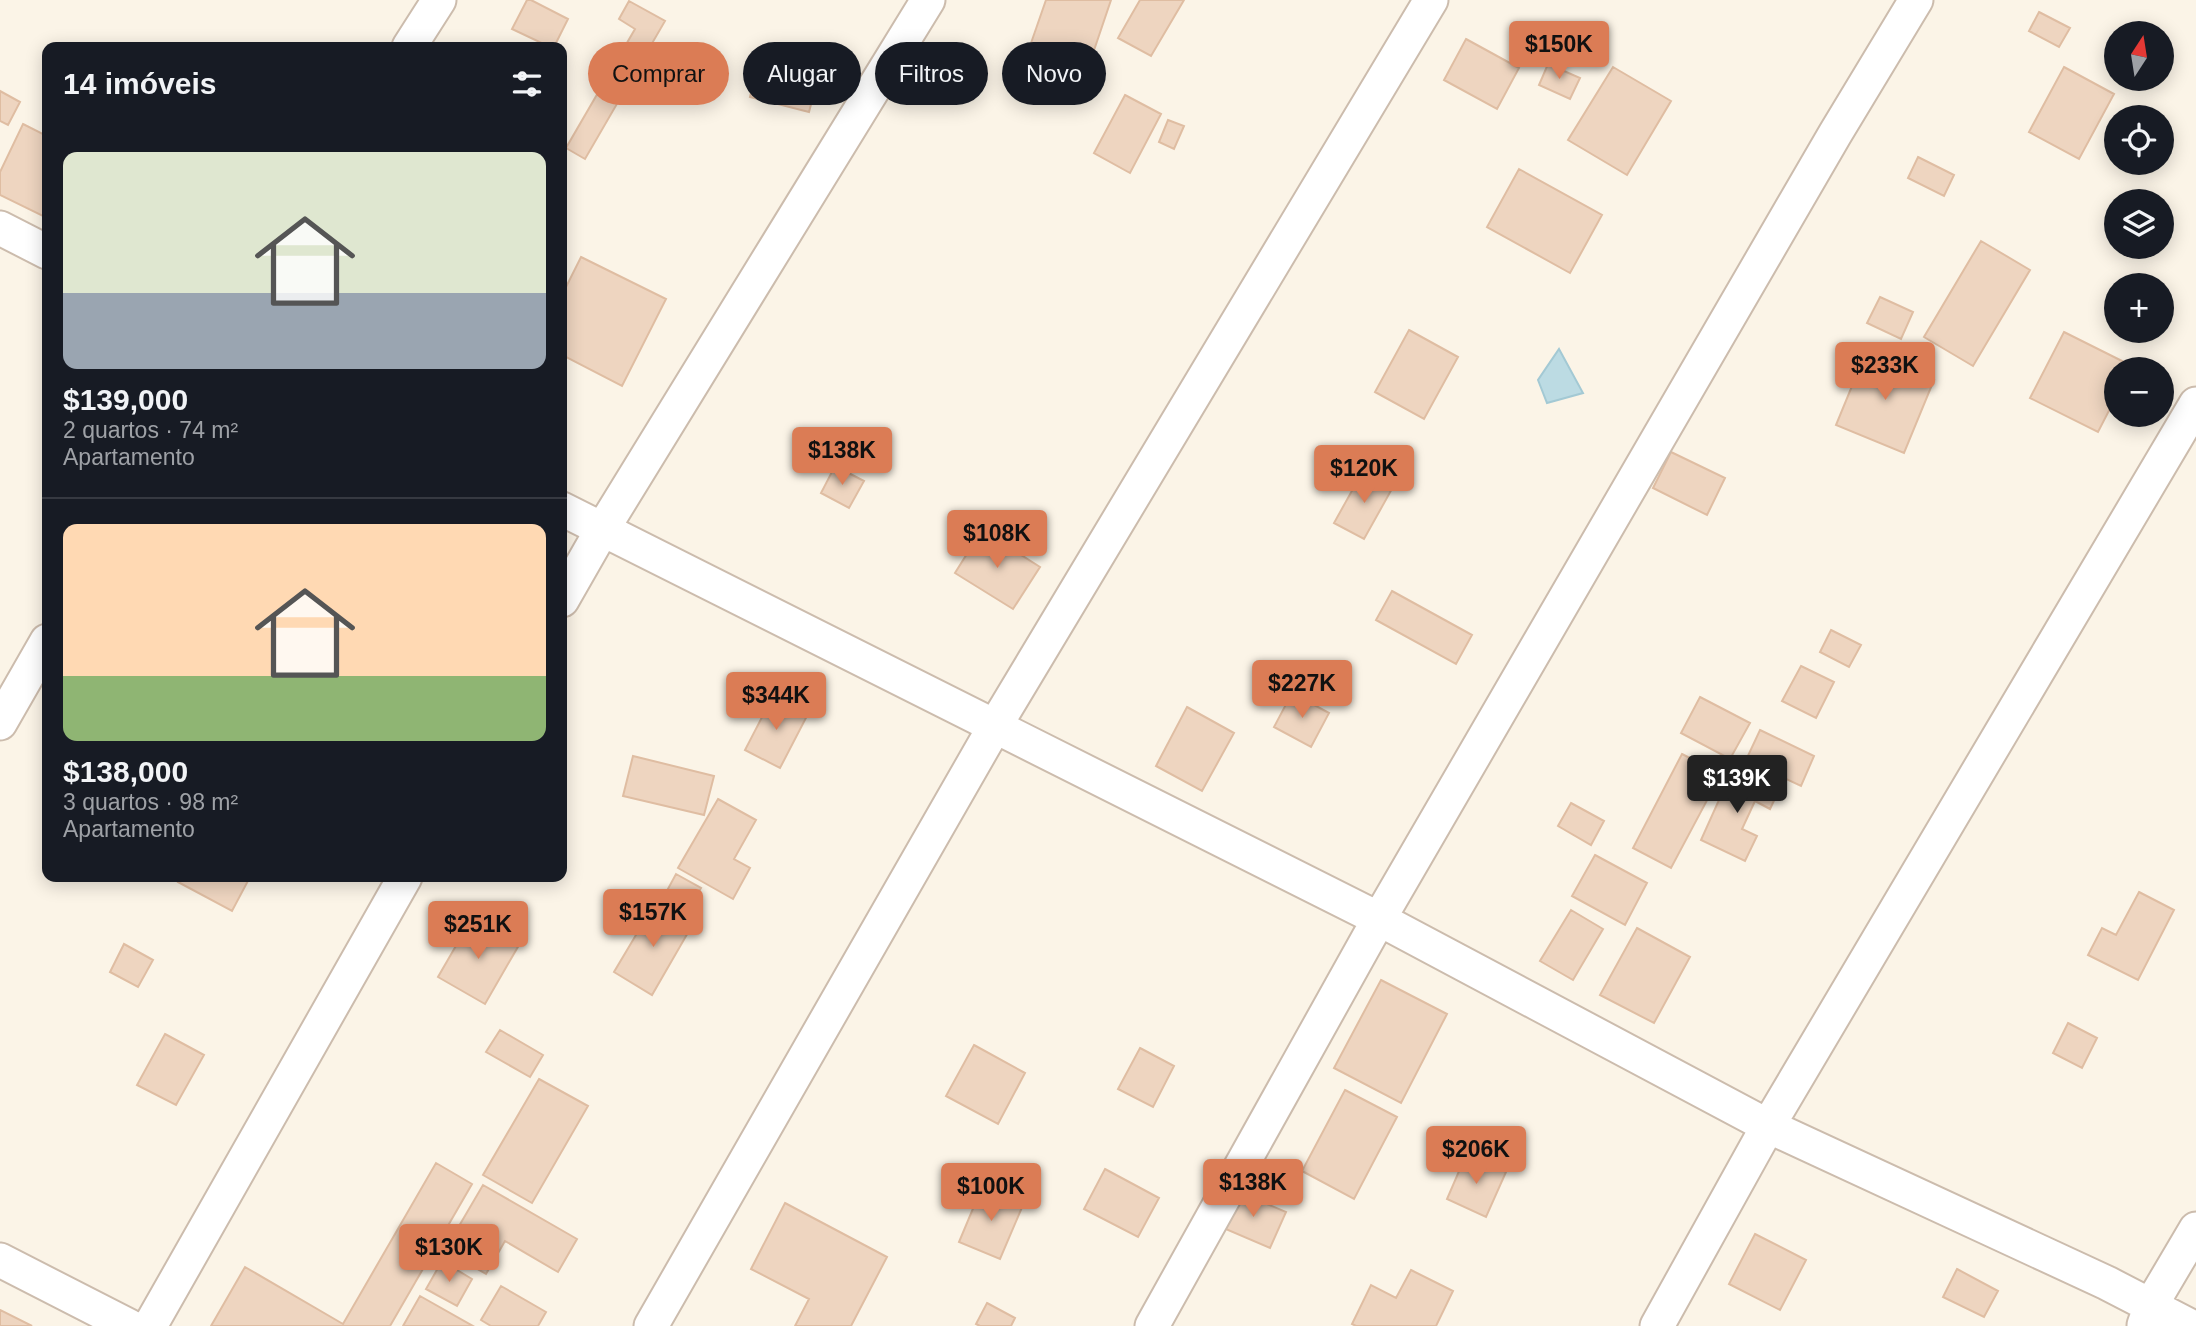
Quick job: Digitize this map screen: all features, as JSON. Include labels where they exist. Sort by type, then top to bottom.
[{"type":"street","points":[[411,42],[439,0]]},
{"type":"street","points":[[567,591],[928,0]]},
{"type":"street","points":[[651,1326],[995,726],[1431,0]]},
{"type":"street","points":[[1152,1326],[1379,919],[1835,134],[1916,0]]},
{"type":"street","points":[[0,228],[42,249]]},
{"type":"street","points":[[1657,1326],[1768,1126],[2196,404]]},
{"type":"street","points":[[567,512],[1379,919],[1768,1126],[2147,1316],[2190,1326]]},
{"type":"street","points":[[0,723],[42,650]]},
{"type":"street","points":[[150,1326],[402,882]]},
{"type":"street","points":[[2147,1316],[2196,1229]]},
{"type":"street","points":[[0,1260],[130,1326]]},
{"type":"water","points":[[1559,349],[1583,393],[1547,403],[1538,380]]},
{"type":"building","points":[[527,0],[568,19],[556,42],[539,42],[512,29]]},
{"type":"building","points":[[1046,0],[1111,0],[1097,42],[1031,42]]},
{"type":"building","points":[[1140,0],[1184,0],[1151,56],[1118,38]]},
{"type":"building","points":[[629,1],[665,21],[653,42],[627,42],[635,29],[619,19]]},
{"type":"building","points":[[2039,12],[2070,28],[2059,47],[2029,31]]},
{"type":"building","points":[[1466,39],[1519,68],[1497,109],[1444,80]]},
{"type":"building","points":[[1548,64],[1580,78],[1570,99],[1539,85]]},
{"type":"building","points":[[1613,67],[1671,101],[1627,175],[1568,140]]},
{"type":"building","points":[[2064,67],[2104,91],[2114,94],[2108,105],[2104,105],[2104,113],[2079,159],[2029,132]]},
{"type":"building","points":[[0,91],[20,102],[8,125],[0,121]]},
{"type":"building","points":[[1125,95],[1161,114],[1130,173],[1094,153]]},
{"type":"building","points":[[591,105],[616,105],[585,159],[567,146]]},
{"type":"building","points":[[781,105],[811,105],[809,112]]},
{"type":"building","points":[[1168,120],[1184,126],[1174,149],[1159,142]]},
{"type":"building","points":[[23,124],[42,134],[42,216],[0,195],[0,172]]},
{"type":"building","points":[[1918,157],[1954,175],[1944,196],[1908,178]]},
{"type":"building","points":[[1519,169],[1602,215],[1570,273],[1487,227]]},
{"type":"building","points":[[1981,241],[2030,270],[1973,366],[1924,337]]},
{"type":"building","points":[[581,257],[666,299],[622,386],[567,358],[567,285]]},
{"type":"building","points":[[1880,297],[1913,312],[1901,339],[1867,323]]},
{"type":"building","points":[[1409,330],[1458,357],[1424,419],[1375,392]]},
{"type":"building","points":[[2064,332],[2114,357],[2104,357],[2104,420],[2098,432],[2030,398]]},
{"type":"building","points":[[1866,352],[1934,380],[1904,453],[1836,425]]},
{"type":"building","points":[[1671,452],[1725,478],[1707,515],[1653,488]]},
{"type":"building","points":[[835,466],[864,481],[849,508],[821,493]]},
{"type":"building","points":[[1363,471],[1393,487],[1364,539],[1334,523]]},
{"type":"building","points":[[982,530],[1040,567],[1013,609],[955,573]]},
{"type":"building","points":[[1392,591],[1472,635],[1456,664],[1376,620]]},
{"type":"building","points":[[1831,630],[1861,645],[1849,667],[1820,652]]},
{"type":"building","points":[[1801,666],[1834,682],[1816,718],[1782,701]]},
{"type":"building","points":[[1292,693],[1329,713],[1311,747],[1274,727]]},
{"type":"building","points":[[773,696],[808,714],[780,768],[745,750]]},
{"type":"building","points":[[1700,697],[1750,723],[1730,759],[1681,733]]},
{"type":"building","points":[[1187,707],[1234,733],[1202,791],[1156,766]]},
{"type":"building","points":[[1760,730],[1814,756],[1801,786],[1746,760]]},
{"type":"building","points":[[1682,754],[1721,774],[1671,868],[1633,848]]},
{"type":"building","points":[[633,756],[714,776],[704,815],[623,796]]},
{"type":"building","points":[[1732,771],[1778,792],[1770,809],[1755,801],[1742,829],[1757,836],[1745,861],[1701,840]]},
{"type":"building","points":[[718,799],[756,820],[734,859],[750,868],[733,899],[678,868]]},
{"type":"building","points":[[1571,803],[1604,821],[1591,845],[1558,826]]},
{"type":"building","points":[[1595,855],[1647,883],[1625,925],[1572,896]]},
{"type":"building","points":[[676,874],[701,888],[687,912],[663,898]]},
{"type":"building","points":[[178,882],[247,882],[232,911]]},
{"type":"building","points":[[2139,892],[2174,910],[2138,980],[2088,955],[2102,928],[2116,935]]},
{"type":"building","points":[[655,903],[693,924],[652,995],[614,972]]},
{"type":"building","points":[[1571,910],[1603,929],[1573,980],[1540,961]]},
{"type":"building","points":[[472,918],[519,945],[485,1004],[438,977]]},
{"type":"building","points":[[1637,928],[1690,957],[1654,1023],[1600,995]]},
{"type":"building","points":[[124,944],[153,960],[138,987],[110,972]]},
{"type":"building","points":[[1381,980],[1447,1014],[1401,1103],[1334,1068]]},
{"type":"building","points":[[2068,1023],[2097,1038],[2082,1068],[2053,1053]]},
{"type":"building","points":[[500,1030],[543,1055],[530,1077],[486,1052]]},
{"type":"building","points":[[165,1034],[204,1055],[176,1105],[137,1085]]},
{"type":"building","points":[[974,1045],[1025,1073],[998,1124],[946,1096]]},
{"type":"building","points":[[1140,1048],[1174,1066],[1153,1107],[1118,1089]]},
{"type":"building","points":[[539,1079],[588,1106],[532,1203],[483,1175]]},
{"type":"building","points":[[1345,1090],[1397,1117],[1354,1199],[1302,1171]]},
{"type":"building","points":[[1466,1155],[1506,1172],[1486,1217],[1447,1199]]},
{"type":"building","points":[[436,1163],[472,1184],[390,1326],[211,1326],[245,1267],[343,1324]]},
{"type":"building","points":[[1105,1169],[1159,1198],[1138,1237],[1084,1209]]},
{"type":"building","points":[[483,1185],[577,1239],[558,1272],[505,1241],[486,1274],[445,1250]]},
{"type":"building","points":[[982,1187],[1023,1205],[1000,1259],[959,1242]]},
{"type":"building","points":[[1236,1191],[1286,1212],[1270,1248],[1221,1227]]},
{"type":"building","points":[[785,1203],[887,1257],[851,1326],[795,1326],[809,1299],[751,1269]]},
{"type":"building","points":[[1755,1234],[1806,1260],[1780,1310],[1729,1284]]},
{"type":"building","points":[[442,1261],[472,1279],[457,1306],[426,1289]]},
{"type":"building","points":[[1957,1269],[1998,1291],[1984,1317],[1943,1297]]},
{"type":"building","points":[[1411,1270],[1453,1291],[1436,1326],[1352,1324],[1371,1285],[1396,1298]]},
{"type":"building","points":[[501,1286],[546,1312],[538,1326],[491,1326],[481,1320]]},
{"type":"building","points":[[420,1296],[473,1326],[403,1326]]},
{"type":"building","points":[[987,1303],[1015,1318],[1011,1326],[976,1324]]},
{"type":"building","points":[[0,1310],[32,1326],[0,1326]]}]
